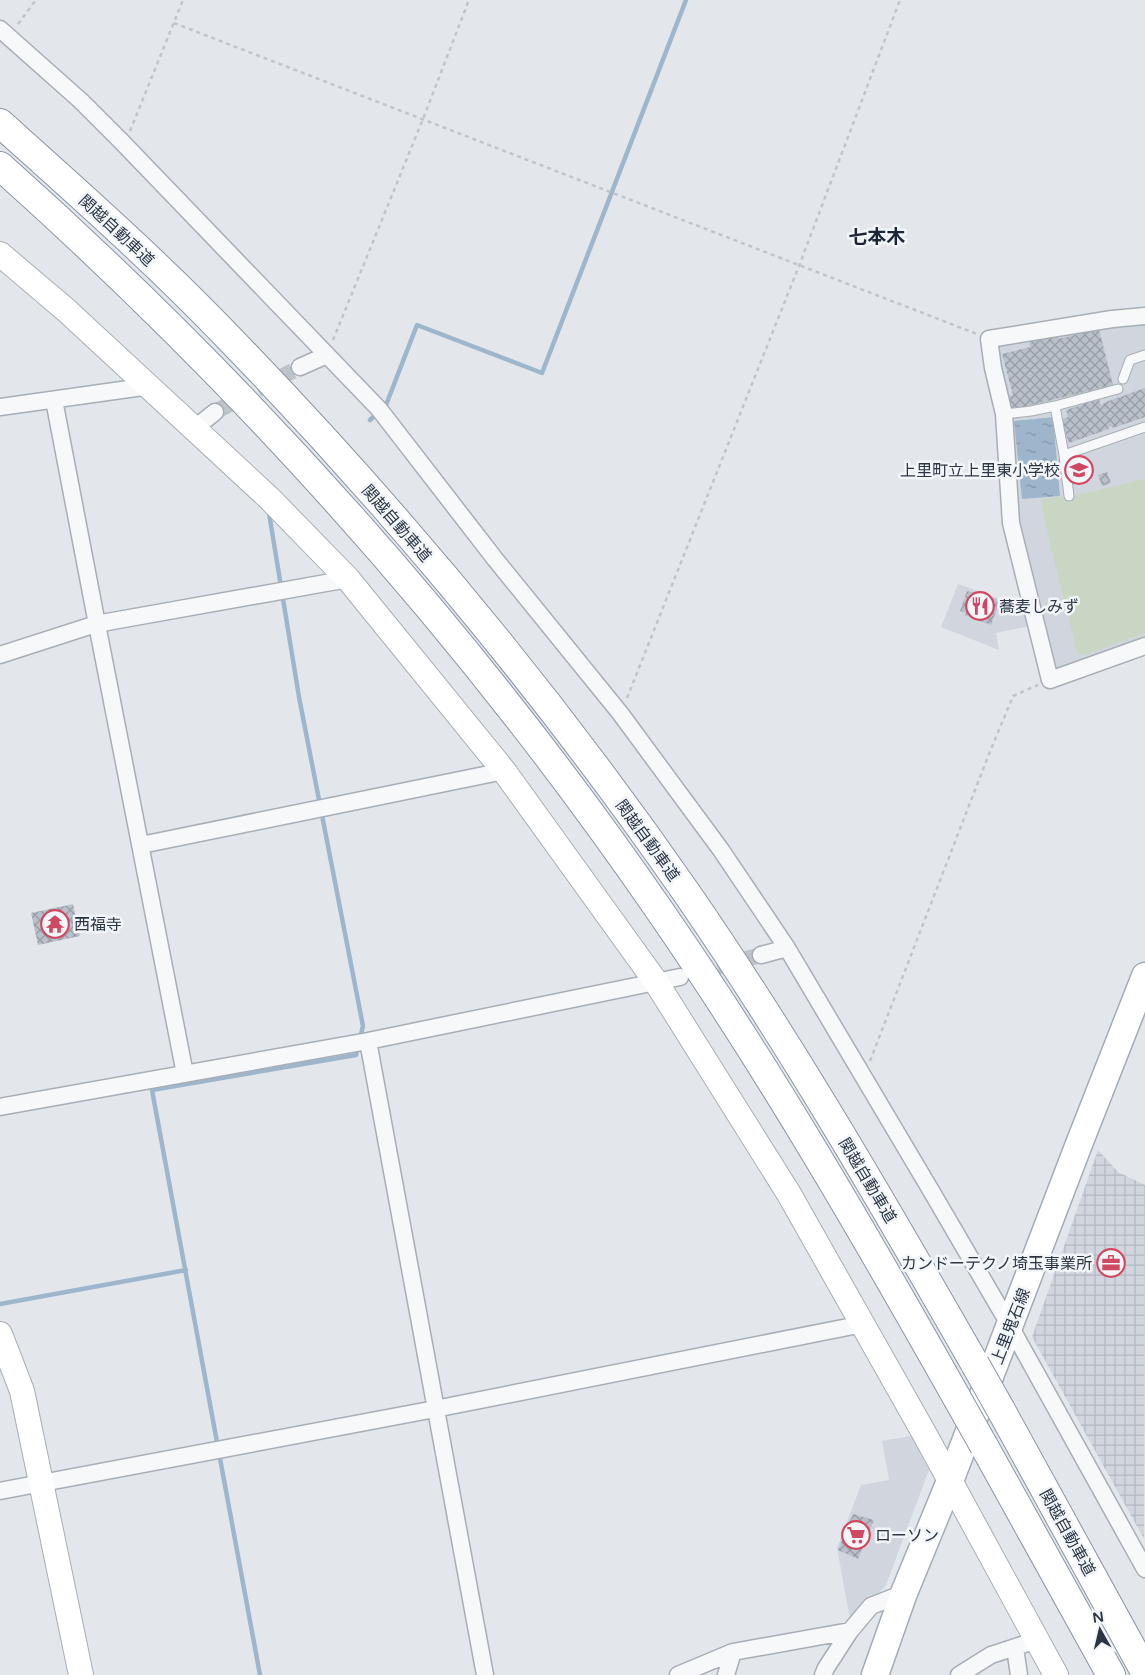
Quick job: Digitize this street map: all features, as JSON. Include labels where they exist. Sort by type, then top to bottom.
[{"type":"highway","name":"関越自動車道","points":[[0,123],[72,187],[225,334],[381,503],[530,681],[616,795],[688,895],[761,1005],[846,1142],[1001,1410],[1145,1672]]},
{"type":"highway","name":"関越自動車道","points":[[0,166],[123,279],[199,354],[356,522],[503,699],[580,800],[662,913],[735,1023],[818,1158],[889,1277],[1110,1675]]},
{"type":"main road","name":"上里鬼石線","points":[[875,1675],[904,1593],[950,1481],[1145,976]]},
{"type":"street","points":[[4,32],[122,142],[378,409],[495,559],[620,713],[721,850],[787,948],[1141,1550],[1145,1569]]},
{"type":"street","points":[[0,254],[66,310],[195,428],[269,498],[348,579],[504,771],[656,982],[789,1194],[863,1324],[1056,1675]]},
{"type":"street","points":[[1145,316],[1112,319],[989,339],[992,368],[1004,414],[1011,523],[1050,680],[1145,646]]},
{"type":"street","points":[[300,367],[327,355]]},
{"type":"street","points":[[0,407],[150,386]]},
{"type":"street","points":[[54,400],[96,624],[142,845],[185,1074]]},
{"type":"street","points":[[195,428],[215,412]]},
{"type":"street","points":[[0,655],[96,624],[348,579]]},
{"type":"street","points":[[142,845],[504,771]]},
{"type":"street","points":[[761,955],[787,948]]},
{"type":"street","points":[[0,1107],[368,1040],[680,977]]},
{"type":"street","points":[[368,1040],[485,1675]]},
{"type":"street","points":[[0,1491],[435,1409],[863,1324]]},
{"type":"street","points":[[0,1334],[22,1391],[81,1675]]},
{"type":"street","points":[[823,1675],[850,1631],[871,1606],[904,1593]]},
{"type":"street","points":[[678,1675],[733,1652],[850,1631]]},
{"type":"street","points":[[959,1675],[991,1655],[1037,1640]]},
{"type":"street","points":[[1014,1648],[1019,1675]]},
{"type":"street","points":[[726,1675],[733,1652]]},
{"type":"lane","points":[[1123,379],[1130,360],[1145,355]]},
{"type":"lane","points":[[1004,414],[1055,406],[1118,389]]},
{"type":"lane","points":[[1055,406],[1064,454],[1069,496]]},
{"type":"lane","points":[[1064,454],[1145,427]]},
{"type":"path","points":[[4,32],[36,0]]},
{"type":"path","points":[[122,142],[130,133],[135,122],[183,0]]},
{"type":"path","points":[[327,355],[469,0]]},
{"type":"path","points":[[620,713],[799,266],[900,0]]},
{"type":"path","points":[[174,23],[989,339]]},
{"type":"path","points":[[864,1076],[1013,696],[1050,680]]},
{"type":"shaded area","name":"上里町立上里東小学校","points":[[1145,323],[1145,640],[1057,673],[1053,670],[1019,538],[995,346],[998,342]]},
{"type":"shaded area","points":[[958,584],[1025,608],[1030,626],[996,633],[999,650],[941,627]]},
{"type":"shaded area","points":[[1098,1150],[1118,1172],[1145,1185],[1144,1539],[1032,1337]]},
{"type":"shaded area","points":[[911,1436],[929,1470],[886,1585],[851,1625],[837,1548],[861,1485],[889,1480],[882,1441]]},
{"type":"green space","points":[[1145,479],[1145,633],[1085,655],[1077,652],[1048,536],[1041,499],[1077,495]]},
{"type":"water","points":[[1055,417],[1054,428],[1060,496],[1022,499],[1014,421]]},
{"type":"building","points":[[1099,329],[1113,385],[1016,409],[1016,407],[1009,409],[1006,397],[1013,395],[1002,354],[1030,347],[1029,341],[1057,334],[1058,339]]},
{"type":"building","points":[[1145,388],[1145,417],[1113,428],[1112,426],[1108,427],[1109,429],[1069,443],[1061,420],[1068,417],[1066,410],[1099,399],[1101,405]]},
{"type":"building","points":[[1107,472],[1111,483],[1102,486],[1098,475]]},
{"type":"building","name":"蕎麦しみず","points":[[967,591],[1000,600],[991,625],[965,615],[966,613],[960,611]]},
{"type":"building","name":"西福寺","points":[[73,904],[80,936],[38,945],[31,913]]},
{"type":"building","name":"ローソン","points":[[853,1514],[874,1520],[858,1559],[838,1550]]},
{"type":"waterway","points":[[370,420],[386,405],[417,325],[542,373],[686,0]]},
{"type":"waterway","points":[[271,511],[269,513],[299,697],[363,1026],[360,1038]]},
{"type":"waterway","points":[[260,1675],[152,1090],[356,1055],[358,1046]]},
{"type":"waterway","points":[[0,1304],[186,1270]]},
{"type":"tunnel","points":[[215,412],[300,367]]},
{"type":"tunnel","points":[[694,973],[761,955]]},
{"type":"place","name":"上里町立上里東小学校","points":[[1079,470]]},
{"type":"place","name":"蕎麦しみず","points":[[980,606]]},
{"type":"place","name":"西福寺","points":[[55,924]]},
{"type":"place","name":"カンドーテクノ埼玉事業所","points":[[1111,1263]]},
{"type":"place","name":"ローソン","points":[[856,1535]]},
{"type":"district","name":"七本木","points":[[877,236]]}]
